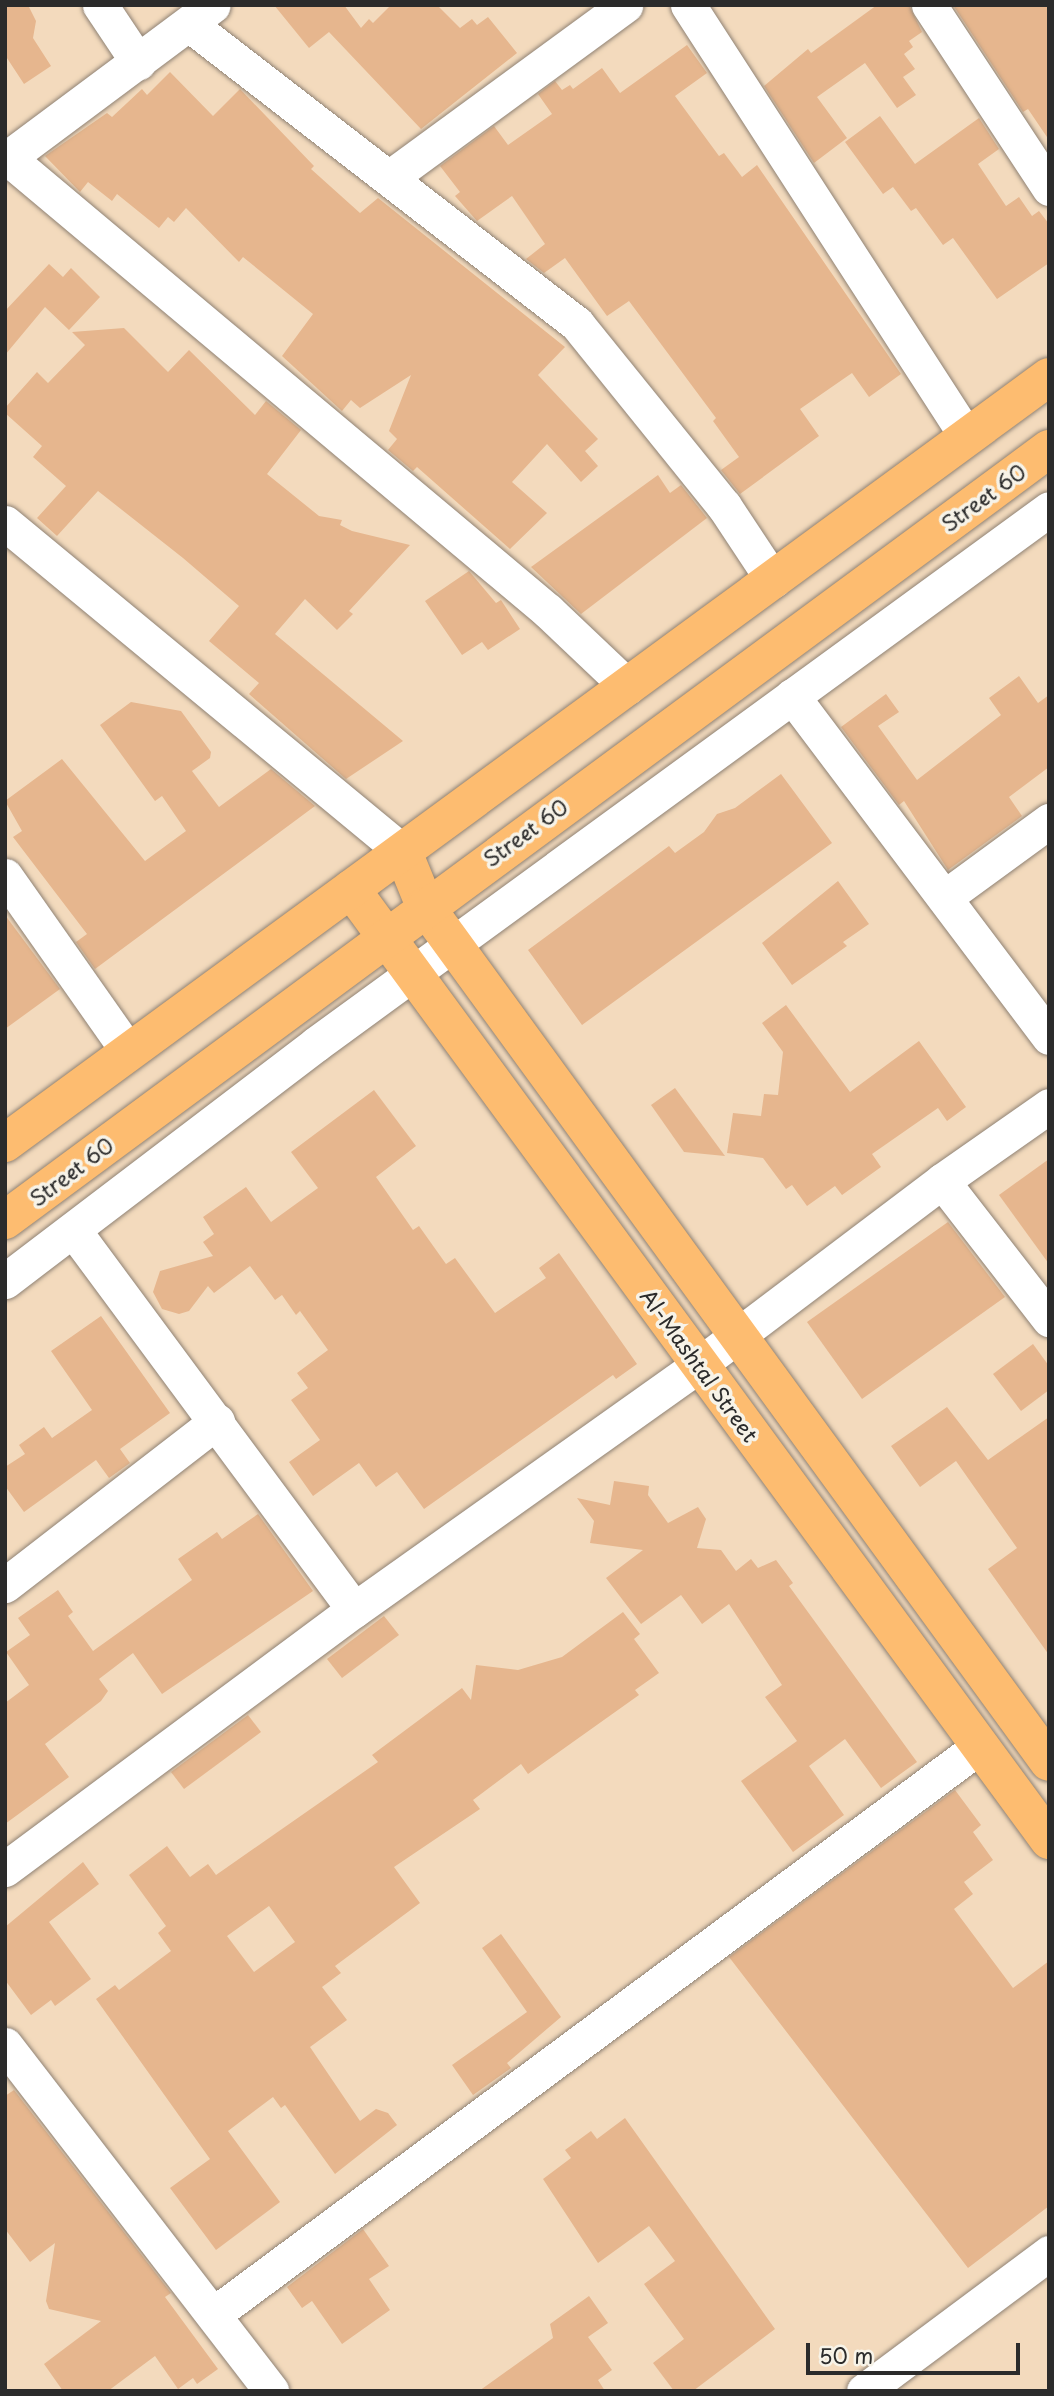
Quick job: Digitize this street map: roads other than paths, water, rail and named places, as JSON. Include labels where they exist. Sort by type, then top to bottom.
[{"type":"main road","points":[[5,1143],[1049,377]]},
{"type":"main road","name":"Street 60","points":[[5,1220],[425,906],[1049,449]]},
{"type":"main road","points":[[403,852],[425,906],[1049,1762]]},
{"type":"main road","name":"Al-Mashtal Street","points":[[351,889],[1049,1840]]},
{"type":"street","points":[[100,5],[138,62]]},
{"type":"street","points":[[389,178],[625,5]]},
{"type":"street","points":[[688,5],[967,437]]},
{"type":"street","points":[[929,5],[1049,188]]},
{"type":"street","points":[[628,687],[548,611],[7,159],[201,14],[389,178],[577,324],[724,506],[773,580]]},
{"type":"street","points":[[5,1281],[453,944],[1049,509]]},
{"type":"street","points":[[5,523],[403,852]]},
{"type":"street","points":[[792,696],[1049,1037]]},
{"type":"street","points":[[945,897],[1049,821]]},
{"type":"street","points":[[5,876],[128,1051]]},
{"type":"street","points":[[5,1869],[354,1610],[700,1364],[942,1181],[1049,1106]]},
{"type":"street","points":[[942,1181],[1049,1319]]},
{"type":"street","points":[[74,1231],[217,1421],[354,1610]]},
{"type":"street","points":[[5,1585],[217,1421]]},
{"type":"street","points":[[214,2314],[980,1746]]},
{"type":"street","points":[[5,2045],[271,2391]]},
{"type":"street","points":[[864,2391],[1049,2253]]}]
